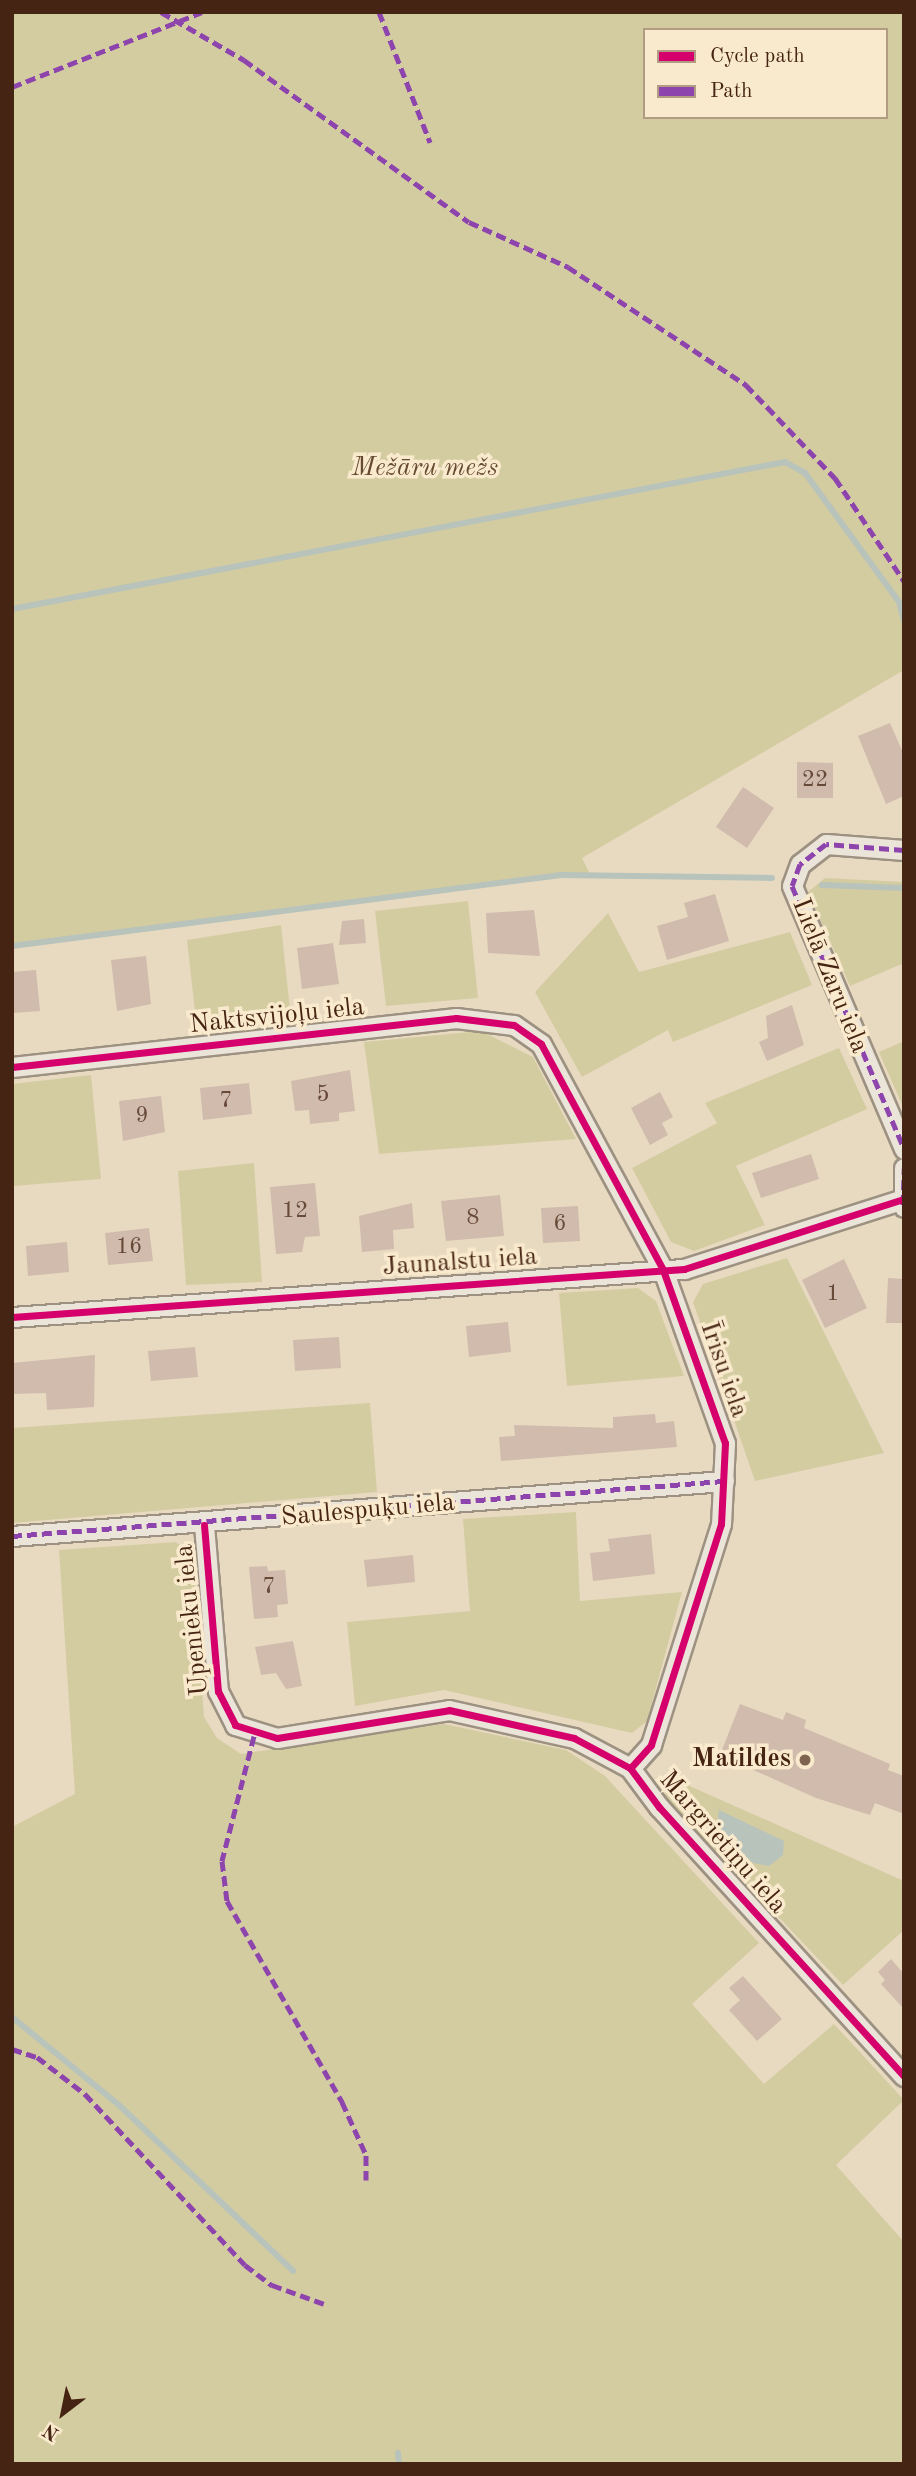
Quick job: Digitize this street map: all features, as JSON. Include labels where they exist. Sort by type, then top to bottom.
[{"type":"street","name":"Lielā Zaru iela","points":[[904,850],[826,844],[800,864],[792,886],[904,1149]]},
{"type":"street","name":"Naktsvijoļu iela","points":[[12,1067],[456,1018],[514,1025],[541,1044]]},
{"type":"street","name":"Īrisu iela","points":[[541,1044],[663,1270],[725,1443],[721,1524],[651,1745],[630,1768]]},
{"type":"street","points":[[902,1204],[904,1168]]},
{"type":"street","name":"Jaunalstu iela","points":[[12,1317],[684,1269],[902,1204]]},
{"type":"street","name":"Saulespuķu iela","points":[[12,1536],[204,1525],[724,1481]]},
{"type":"street","name":"Upenieku iela","points":[[204,1525],[224,1710]]},
{"type":"street","name":"Margrietiņu iela","points":[[224,1710],[254,1736],[277,1738],[449,1710],[574,1738],[630,1768],[659,1807],[904,2076]]},
{"type":"green space","name":"Mežāru mežs","points":[[12,12],[904,12],[904,670],[582,858],[590,874],[12,946]]},
{"type":"green space","points":[[825,878],[904,882],[904,963],[850,986],[808,892]]},
{"type":"green space","points":[[468,901],[478,998],[386,1006],[375,911]]},
{"type":"green space","points":[[608,913],[639,972],[790,932],[812,985],[673,1042],[668,1030],[582,1077],[535,992]]},
{"type":"green space","points":[[281,925],[291,1019],[197,1029],[187,940]]},
{"type":"green space","points":[[481,1031],[533,1057],[576,1139],[379,1154],[364,1042]]},
{"type":"green space","points":[[904,1041],[904,1109],[879,1052]]},
{"type":"green space","points":[[839,1048],[867,1109],[736,1166],[765,1225],[694,1251],[671,1242],[632,1168],[717,1123],[705,1103]]},
{"type":"green space","points":[[91,1075],[101,1179],[12,1186],[12,1084]]},
{"type":"green space","points":[[254,1163],[262,1282],[186,1285],[178,1171]]},
{"type":"green space","points":[[787,1258],[884,1453],[755,1481],[693,1302],[703,1284]]},
{"type":"green space","points":[[638,1288],[656,1301],[684,1376],[567,1386],[559,1293]]},
{"type":"green space","points":[[370,1403],[377,1492],[12,1523],[12,1428]]},
{"type":"green space","points":[[576,1512],[580,1601],[682,1592],[647,1721],[632,1733],[444,1690],[355,1706],[347,1622],[470,1611],[463,1519]]},
{"type":"green space","points":[[176,1542],[192,1555],[204,1717],[217,1738],[241,1754],[444,1724],[566,1750],[605,1776],[759,1943],[692,2004],[764,2084],[834,2024],[904,2100],[836,2165],[904,2242],[904,2464],[12,2464],[12,1827],[75,1794],[59,1550]]},
{"type":"green space","points":[[667,1776],[904,1881],[904,1930],[843,1985],[665,1797]]},
{"type":"shaded area","points":[[719,1810],[784,1841],[783,1855],[769,1866],[753,1863],[717,1829]]},
{"type":"building","points":[[890,723],[904,755],[904,796],[886,804],[858,736]]},
{"type":"building","points":[[797,762],[833,763],[833,798],[797,798]]},
{"type":"building","points":[[743,787],[774,808],[747,848],[716,827]]},
{"type":"building","points":[[715,894],[729,941],[667,960],[657,926],[688,917],[684,903]]},
{"type":"building","points":[[534,910],[540,956],[488,953],[486,913]]},
{"type":"building","points":[[364,919],[366,943],[339,945],[342,921]]},
{"type":"building","points":[[333,943],[339,984],[302,989],[297,948]]},
{"type":"building","points":[[146,956],[151,1004],[117,1011],[111,960]]},
{"type":"building","points":[[36,970],[40,1011],[13,1013],[12,972]]},
{"type":"building","points":[[792,1005],[804,1045],[767,1061],[759,1042],[768,1038],[766,1016]]},
{"type":"building","points":[[350,1070],[355,1111],[339,1113],[339,1121],[310,1124],[309,1110],[295,1111],[291,1081]]},
{"type":"building","points":[[249,1083],[252,1114],[203,1120],[200,1088]]},
{"type":"building","points":[[660,1092],[673,1117],[662,1123],[668,1135],[650,1145],[631,1108]]},
{"type":"building","points":[[161,1096],[165,1132],[123,1141],[119,1101]]},
{"type":"building","points":[[811,1154],[819,1179],[761,1198],[752,1173]]},
{"type":"building","points":[[315,1183],[320,1236],[305,1237],[302,1252],[276,1254],[270,1187]]},
{"type":"building","points":[[500,1195],[504,1236],[446,1241],[441,1201]]},
{"type":"building","points":[[412,1203],[414,1228],[393,1230],[394,1249],[362,1252],[359,1216]]},
{"type":"building","points":[[578,1206],[580,1241],[543,1243],[541,1208]]},
{"type":"building","points":[[149,1228],[153,1261],[108,1265],[105,1233]]},
{"type":"building","points":[[67,1242],[69,1272],[28,1276],[26,1246]]},
{"type":"building","points":[[844,1259],[867,1308],[825,1328],[802,1280]]},
{"type":"building","points":[[888,1278],[904,1279],[904,1323],[886,1323]]},
{"type":"building","points":[[508,1322],[511,1352],[469,1357],[466,1326]]},
{"type":"building","points":[[339,1337],[341,1368],[295,1371],[293,1340]]},
{"type":"building","points":[[195,1347],[198,1377],[151,1381],[148,1351]]},
{"type":"building","points":[[95,1355],[94,1407],[47,1410],[46,1393],[12,1394],[12,1363]]},
{"type":"building","points":[[655,1414],[656,1423],[674,1421],[677,1447],[501,1461],[499,1437],[515,1436],[514,1425],[613,1428],[613,1417]]},
{"type":"building","points":[[651,1534],[655,1574],[593,1581],[590,1553],[610,1551],[608,1539]]},
{"type":"building","points":[[413,1555],[415,1582],[367,1587],[364,1560]]},
{"type":"building","points":[[267,1566],[268,1571],[285,1570],[288,1604],[277,1605],[278,1617],[254,1619],[249,1567]]},
{"type":"building","points":[[293,1641],[302,1686],[286,1689],[276,1673],[261,1675],[255,1647]]},
{"type":"building","name":"Matildes","points":[[740,1704],[783,1720],[786,1712],[806,1720],[804,1728],[890,1764],[888,1770],[904,1776],[904,1814],[875,1803],[870,1815],[816,1798],[720,1755]]},
{"type":"building","points":[[891,1959],[904,1974],[904,2009],[881,1984],[885,1980],[878,1972]]},
{"type":"building","points":[[743,1976],[782,2019],[757,2041],[729,2010],[740,2000],[729,1988]]},
{"type":"waterway","points":[[12,609],[785,462],[805,473],[899,602],[904,621]]},
{"type":"waterway","points":[[12,946],[561,875],[772,878]]},
{"type":"waterway","points":[[822,885],[904,888]]},
{"type":"waterway","points":[[12,2017],[120,2106],[293,2271]]},
{"type":"waterway","points":[[398,2453],[399,2464]]},
{"type":"marked path","points":[[161,12],[244,60],[469,222],[568,267],[746,385],[835,478],[904,581]]},
{"type":"marked path","points":[[12,87],[202,12]]},
{"type":"marked path","points":[[379,12],[430,142]]},
{"type":"marked path","points":[[904,850],[826,844],[800,864],[792,886],[904,1149]]},
{"type":"marked path","points":[[903,1205],[904,1168]]},
{"type":"marked path","points":[[12,1536],[724,1481]]},
{"type":"marked path","points":[[254,1736],[222,1861],[227,1901],[342,2102],[366,2155],[366,2180]]},
{"type":"marked path","points":[[12,2049],[37,2057],[85,2094],[245,2265],[272,2285],[327,2305]]},
{"type":"cycle path","points":[[12,1067],[456,1018],[514,1025],[541,1044],[663,1270],[725,1443],[721,1524],[651,1745],[630,1768]]},
{"type":"cycle path","points":[[12,1317],[684,1269],[900,1200]]},
{"type":"cycle path","points":[[204,1525],[218,1691],[235,1725],[277,1738],[449,1710],[574,1738],[630,1768],[659,1807],[904,2076]]},
{"type":"place","name":"Matildes","points":[[805,1760]]}]
